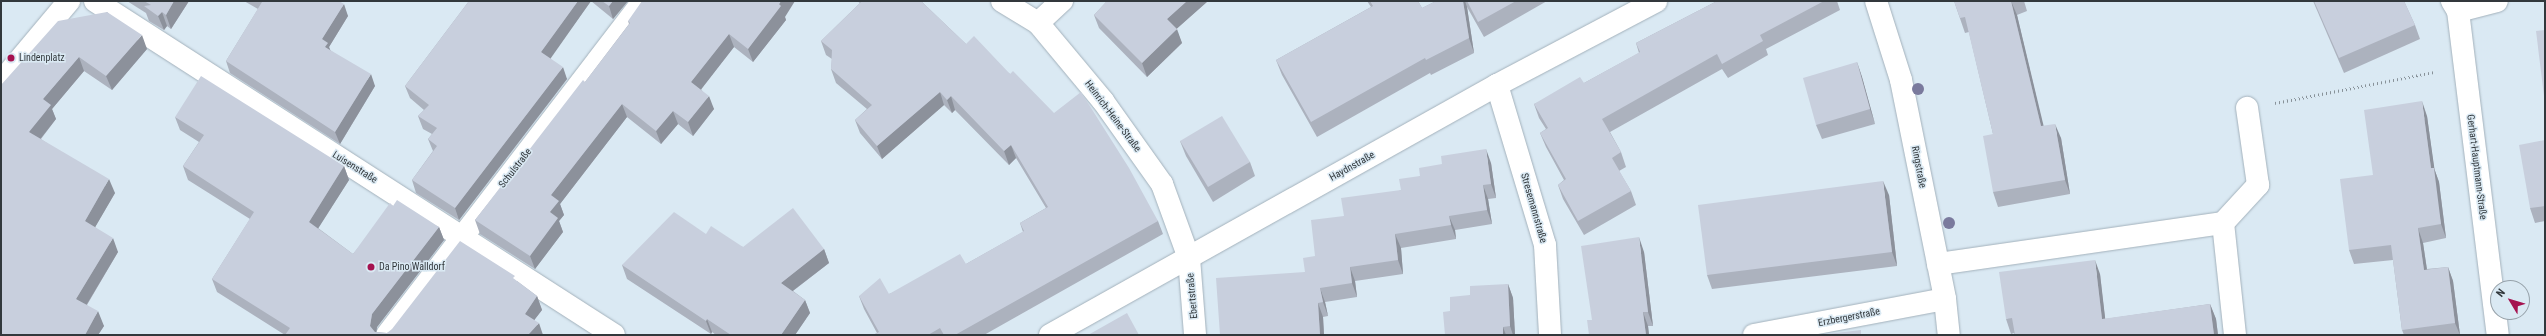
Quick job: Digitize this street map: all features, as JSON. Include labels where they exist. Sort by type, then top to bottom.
[{"type":"street","points":[[1,82],[69,1]]},
{"type":"street","name":"Luisenstraße","points":[[95,1],[463,235],[614,335]]},
{"type":"street","name":"Schulstraße","points":[[387,335],[643,1]]},
{"type":"street","name":"Heinrich-Heine-Straße","points":[[1002,1],[1038,23],[1103,101],[1162,184],[1188,258]]},
{"type":"street","points":[[1038,23],[1062,1]]},
{"type":"street","name":"Haydnstraße","points":[[1050,335],[1497,85],[1656,1]]},
{"type":"street","name":"Ringstraße","points":[[1876,1],[1901,80],[1938,264],[1949,335]]},
{"type":"street","points":[[2455,6],[2497,1]]},
{"type":"street","name":"Gerhart-Hauptmann-Straße","points":[[2455,6],[2498,335]]},
{"type":"street","name":"Stresemannstraße","points":[[1497,85],[1545,245],[1550,335]]},
{"type":"street","points":[[1938,264],[2223,223],[2258,185],[2247,108]]},
{"type":"street","points":[[2223,223],[2235,335]]},
{"type":"street","name":"Ebertstraße","points":[[1188,258],[1195,335]]},
{"type":"street","name":"Erzbergerstraße","points":[[1754,335],[1944,299]]},
{"type":"path","points":[[2247,108],[2464,67]]},
{"type":"building","points":[[144,1],[174,1],[166,15],[162,12],[158,16],[144,6],[151,5]]},
{"type":"building","points":[[259,1],[339,1],[344,4],[322,39],[328,43],[325,47],[371,74],[335,132],[226,61],[262,2]]},
{"type":"building","points":[[469,1],[578,1],[541,52],[563,67],[455,208],[412,180],[437,146],[428,139],[437,128],[418,116],[429,105],[405,86]]},
{"type":"building","points":[[602,1],[613,1],[609,6]]},
{"type":"building","points":[[642,1],[781,1],[779,4],[781,6],[748,49],[729,34],[691,82],[709,96],[688,122],[673,111],[656,131],[622,104],[551,195],[559,201],[550,212],[558,218],[530,256],[475,220],[583,80],[585,82],[630,23],[628,21]]},
{"type":"building","points":[[862,1],[921,1],[966,44],[974,36],[1010,74],[1013,71],[1054,113],[1081,92],[1129,168],[1158,221],[955,335],[944,335],[940,328],[928,335],[873,335],[879,332],[859,296],[880,278],[889,294],[960,254],[966,264],[1024,231],[1020,223],[1048,207],[1011,145],[1004,151],[951,96],[947,100],[940,92],[877,146],[855,120],[872,105],[831,69],[832,50],[821,41]]},
{"type":"building","points":[[1107,1],[1187,1],[1167,19],[1177,29],[1142,63],[1094,15]]},
{"type":"building","points":[[1370,1],[1418,1],[1422,8],[1436,1],[1463,1],[1469,38],[1426,60],[1425,58],[1311,122],[1276,60],[1373,6]]},
{"type":"building","points":[[1467,1],[1516,1],[1478,22]]},
{"type":"building","points":[[1717,1],[1824,1],[1760,35],[1763,41],[1722,64],[1717,54],[1602,119],[1621,152],[1612,158],[1631,191],[1578,221],[1558,185],[1566,179],[1540,133],[1548,128],[1534,104],[1580,77],[1584,83],[1640,52],[1636,43]]},
{"type":"building","points":[[1954,1],[2011,1],[2041,126],[2055,124],[2065,180],[1993,192],[1983,136],[1993,134],[1965,17],[1960,18]]},
{"type":"building","points":[[2314,1],[2404,1],[2415,25],[2339,58]]},
{"type":"building","points":[[107,12],[142,35],[106,76],[79,57],[43,99],[51,105],[29,132],[109,179],[85,221],[113,238],[76,299],[98,311],[85,335],[1,335],[1,85],[58,21]]},
{"type":"building","points":[[2545,30],[2545,104],[2536,31]]},
{"type":"building","points":[[1857,62],[1870,109],[1816,125],[1803,78]]},
{"type":"building","points":[[201,76],[344,166],[309,222],[353,254],[390,203],[393,206],[397,200],[439,227],[372,314],[370,326],[375,332],[387,333],[392,329],[460,241],[515,276],[513,278],[537,296],[525,314],[539,323],[528,335],[285,335],[290,328],[212,279],[254,212],[183,166],[204,135],[175,117]]},
{"type":"building","points":[[2422,101],[2431,168],[2434,168],[2441,224],[2418,228],[2424,270],[2448,267],[2455,323],[2402,330],[2391,245],[2349,250],[2340,179],[2373,175],[2364,110]]},
{"type":"building","points":[[1222,116],[1250,162],[1208,187],[1180,141]]},
{"type":"building","points":[[2545,140],[2545,206],[2530,208],[2519,145]]},
{"type":"building","points":[[1486,149],[1491,184],[1483,185],[1487,210],[1449,216],[1451,225],[1395,234],[1398,260],[1350,267],[1352,283],[1320,288],[1323,302],[1318,303],[1320,335],[1220,335],[1216,278],[1305,272],[1303,258],[1315,256],[1311,220],[1344,216],[1341,198],[1401,190],[1399,179],[1420,176],[1419,168],[1442,164],[1441,156]]},
{"type":"building","points":[[1883,181],[1892,252],[1707,275],[1698,205]]},
{"type":"building","points":[[793,208],[824,249],[781,283],[805,300],[781,335],[731,335],[707,319],[706,321],[622,265],[674,212],[706,234],[711,226],[743,247]]},
{"type":"building","points":[[1639,237],[1648,312],[1643,312],[1646,335],[1589,335],[1587,320],[1592,320],[1581,246]]},
{"type":"building","points":[[2095,260],[2102,319],[2210,304],[2214,335],[2015,335],[2012,318],[2006,319],[1999,272]]},
{"type":"building","points":[[1508,284],[1510,326],[1503,327],[1503,335],[1445,335],[1443,312],[1450,311],[1450,297],[1470,295],[1470,286]]},
{"type":"building","points":[[1127,313],[1139,335],[1088,335]]},
{"type":"building","points":[[1861,330],[1861,335],[1819,335]]},
{"type":"place","name":"Lindenplatz","points":[[11,58]]},
{"type":"place","name":"Da Pino Walldorf","points":[[371,267]]}]
